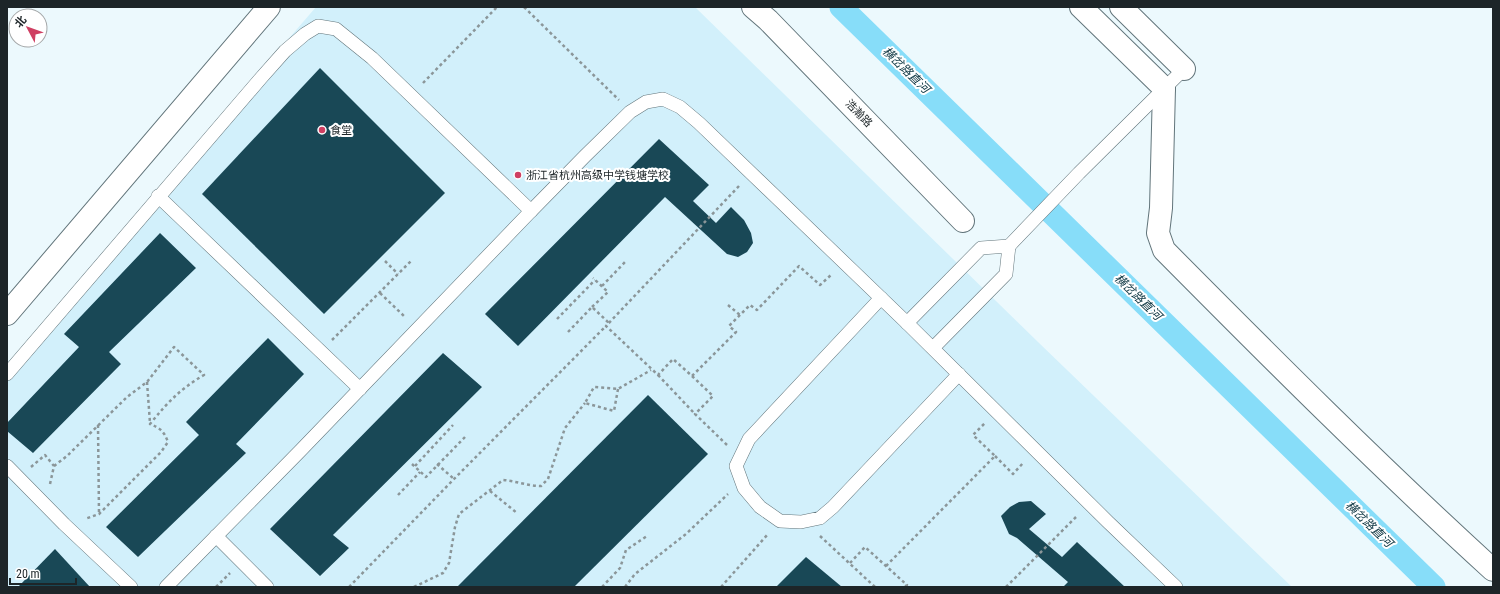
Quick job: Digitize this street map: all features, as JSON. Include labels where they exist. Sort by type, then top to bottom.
[{"type":"street","points":[[7,314],[269,7]]},
{"type":"street","name":"浩瀚路","points":[[753,7],[768,20],[963,221]]},
{"type":"street","points":[[1081,7],[1164,88],[1161,208],[1158,233],[1164,250],[1422,505],[1493,570]]},
{"type":"street","points":[[1121,7],[1184,69]]},
{"type":"lane","points":[[7,374],[158,196],[285,51],[305,34],[318,26],[336,29],[372,58],[531,212]]},
{"type":"lane","points":[[934,348],[1006,274],[1009,246],[1079,173],[1184,69]]},
{"type":"lane","points":[[166,587],[585,156],[630,112],[646,102],[663,99],[680,107],[699,123],[934,348],[1089,503],[1176,587]]},
{"type":"lane","points":[[158,196],[360,389]]},
{"type":"lane","points":[[907,323],[981,248],[1009,246]]},
{"type":"lane","points":[[881,298],[749,439],[736,466],[744,488],[760,507],[780,521],[805,522],[820,518],[833,507],[959,374]]},
{"type":"lane","points":[[7,466],[64,524],[132,587]]},
{"type":"lane","points":[[216,536],[267,587]]},
{"type":"path","points":[[410,96],[497,7]]},
{"type":"path","points":[[524,7],[630,112]]},
{"type":"path","points":[[349,587],[606,326],[751,173]]},
{"type":"path","points":[[320,351],[412,260]]},
{"type":"path","points":[[385,261],[398,274]]},
{"type":"path","points":[[602,286],[626,261]]},
{"type":"path","points":[[692,376],[736,332],[729,326],[750,305],[757,310],[799,266],[820,285],[844,262]]},
{"type":"path","points":[[557,319],[594,279],[608,292],[568,332]]},
{"type":"path","points":[[380,293],[417,329]]},
{"type":"path","points":[[728,305],[740,315]]},
{"type":"path","points":[[592,307],[609,322]]},
{"type":"path","points":[[606,326],[658,375],[740,458]]},
{"type":"path","points":[[52,491],[50,485],[54,466],[67,456],[127,397],[147,382],[174,347],[204,375],[190,383],[172,398],[150,424]]},
{"type":"path","points":[[658,375],[673,359],[713,396],[695,414]]},
{"type":"path","points":[[414,587],[443,573],[449,562],[455,527],[459,514],[503,480],[528,486],[541,486],[548,479],[565,428],[585,403],[594,387],[618,389],[651,370]]},
{"type":"path","points":[[147,382],[150,424]]},
{"type":"path","points":[[585,403],[614,411],[618,389]]},
{"type":"path","points":[[996,411],[973,435],[1013,474],[1036,450]]},
{"type":"path","points":[[82,520],[99,514],[161,452],[168,442],[165,433],[158,427],[150,424]]},
{"type":"path","points":[[98,425],[99,514]]},
{"type":"path","points":[[415,466],[453,425]]},
{"type":"path","points":[[412,464],[426,477],[465,437]]},
{"type":"path","points":[[18,477],[45,455],[54,466]]},
{"type":"path","points":[[886,566],[995,456]]},
{"type":"path","points":[[438,464],[454,479]]},
{"type":"path","points":[[398,495],[420,472]]},
{"type":"path","points":[[625,587],[635,574],[686,534],[742,481]]},
{"type":"path","points":[[490,491],[517,513]]},
{"type":"path","points":[[1006,587],[1089,503]]},
{"type":"path","points":[[720,587],[780,521]]},
{"type":"path","points":[[805,522],[875,587]]},
{"type":"path","points":[[602,587],[620,568],[626,550],[647,536]]},
{"type":"path","points":[[850,563],[865,547],[906,585],[905,587]]},
{"type":"shaded area","name":"浙江省杭州高级中学钱塘学校","points":[[316,7],[695,7],[1038,342],[1292,587],[7,587],[7,364]]},
{"type":"building","name":"食堂","points":[[320,68],[445,193],[324,314],[202,194]]},
{"type":"building","points":[[659,139],[709,185],[693,201],[716,223],[731,207],[744,220],[751,233],[753,243],[747,252],[738,257],[727,254],[665,197],[518,346],[485,314]]},
{"type":"building","points":[[160,233],[196,268],[109,352],[121,364],[33,453],[7,431],[7,423],[79,347],[64,334]]},
{"type":"building","points":[[268,338],[304,374],[236,444],[246,453],[138,557],[106,527],[199,435],[186,422]]},
{"type":"building","points":[[443,353],[482,387],[333,535],[349,548],[320,576],[270,529]]},
{"type":"building","points":[[648,395],[708,454],[574,587],[457,587]]},
{"type":"building","points":[[1031,501],[1046,514],[1029,529],[1062,557],[1077,542],[1125,587],[1063,587],[1068,582],[1017,538],[1009,534],[1001,516],[1010,507],[1019,502]]},
{"type":"building","points":[[55,549],[90,587],[18,587]]},
{"type":"building","points":[[806,557],[842,587],[776,587]]},
{"type":"waterway","name":"横岔路直河","points":[[841,7],[1434,587]]},
{"type":"place","name":"食堂","points":[[322,130]]},
{"type":"place","name":"浙江省杭州高级中学钱塘学校","points":[[518,175]]}]
